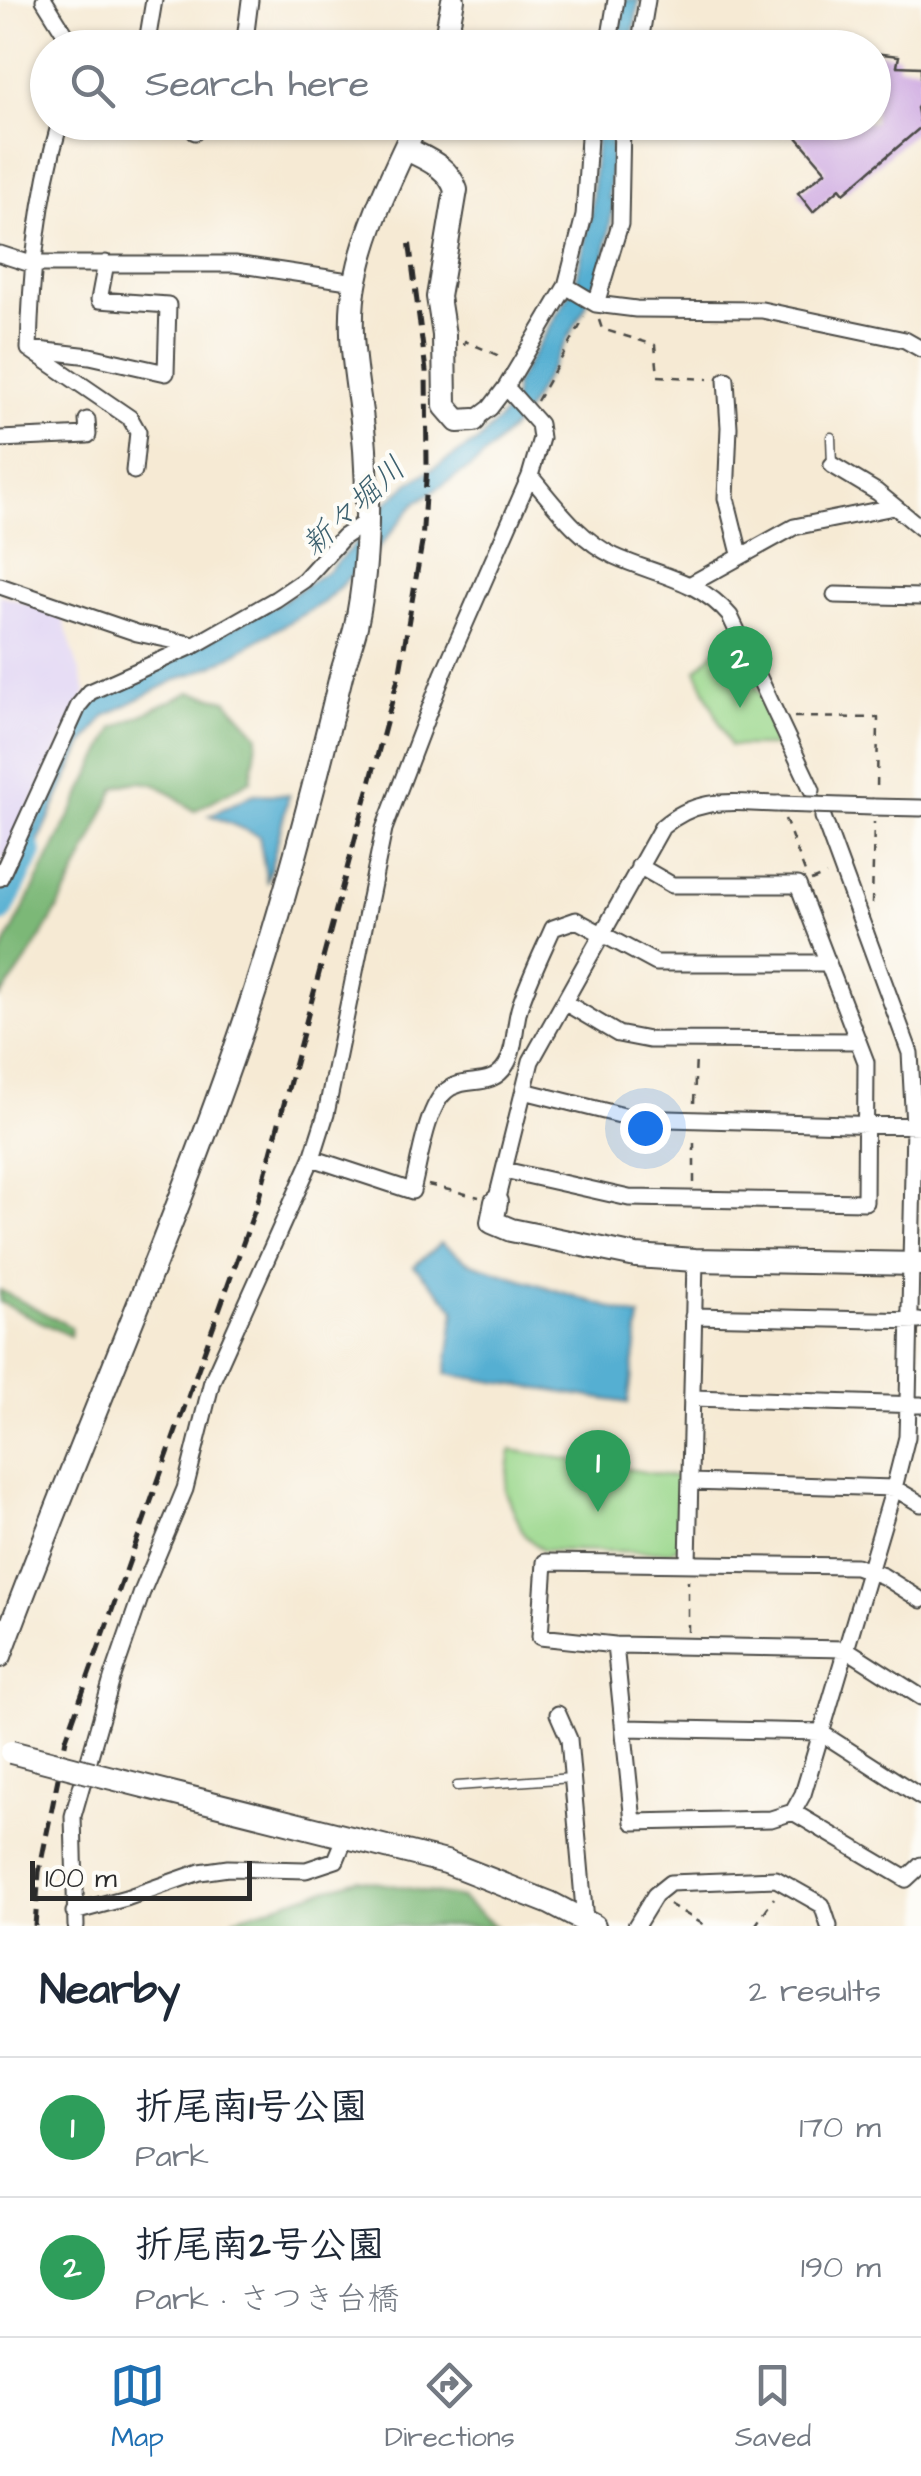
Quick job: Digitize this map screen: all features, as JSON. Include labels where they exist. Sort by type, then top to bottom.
[{"type":"street","points":[[44,0],[63,30]]},
{"type":"street","points":[[149,30],[154,0]]},
{"type":"street","points":[[246,30],[250,0]]},
{"type":"street","points":[[447,30],[453,0]]},
{"type":"street","points":[[611,30],[616,0]]},
{"type":"street","points":[[642,30],[648,0]]},
{"type":"street","points":[[29,349],[31,264],[44,179],[55,140]]},
{"type":"street","points":[[0,1656],[119,1357],[248,1013],[315,785],[356,627],[362,580],[365,448],[354,368],[355,282],[373,217],[409,140]]},
{"type":"street","points":[[405,148],[451,176],[456,190],[438,297],[444,335],[445,406],[458,421],[474,420],[509,390],[518,367],[566,286],[584,216],[589,140]]},
{"type":"street","points":[[596,304],[620,224],[622,140]]},
{"type":"street","points":[[0,254],[31,264],[235,264],[355,282]]},
{"type":"street","points":[[29,349],[90,356],[166,373],[168,305],[99,300],[106,263]]},
{"type":"street","points":[[566,286],[596,304],[636,309],[762,310],[906,340],[921,349]]},
{"type":"street","points":[[29,349],[130,418],[138,432],[134,472]]},
{"type":"street","points":[[726,380],[726,498],[740,554]]},
{"type":"street","points":[[346,1836],[336,1860],[318,1867],[200,1872],[75,1919],[73,1816],[112,1679],[142,1592],[185,1489],[212,1381],[312,1158],[326,1114],[384,829],[443,674],[530,476],[541,438],[540,424],[509,390]]},
{"type":"street","points":[[0,439],[88,435],[87,420]]},
{"type":"street","points":[[832,466],[877,492],[921,528]]},
{"type":"street","points":[[530,476],[576,531],[612,555],[691,584],[717,601],[730,616],[812,790]]},
{"type":"street","points":[[691,584],[794,527],[894,506]]},
{"type":"street","points":[[0,878],[80,705],[90,692],[196,645],[304,580],[343,537],[366,521]]},
{"type":"street","points":[[0,586],[136,633],[196,645]]},
{"type":"street","points":[[835,594],[921,597]]},
{"type":"street","points":[[916,1264],[636,1256],[511,1230],[492,1222],[491,1201],[504,1170],[531,1061],[662,826],[680,811],[711,802],[781,809],[921,808]]},
{"type":"street","points":[[615,1645],[632,1822],[771,1818],[793,1812],[803,1794],[894,1488],[915,1403],[918,1126],[910,1053],[823,817]]},
{"type":"street","points":[[504,1170],[630,1198],[864,1202],[866,1062],[798,886],[672,885],[639,866]]},
{"type":"street","points":[[312,1158],[412,1192],[434,1105],[457,1084],[497,1077],[508,1062],[520,1007],[553,928],[576,920],[656,964],[828,963]]},
{"type":"street","points":[[564,1002],[618,1034],[650,1040],[858,1041]]},
{"type":"street","points":[[524,1091],[632,1118],[918,1126]]},
{"type":"street","points":[[688,1564],[695,1260]]},
{"type":"street","points":[[693,1316],[916,1320]]},
{"type":"street","points":[[692,1398],[915,1403]]},
{"type":"street","points":[[690,1482],[894,1488],[921,1504]]},
{"type":"street","points":[[921,1600],[856,1566],[545,1562],[540,1638],[615,1645],[846,1648],[921,1696]]},
{"type":"street","points":[[558,1714],[568,1739],[590,1924]]},
{"type":"street","points":[[625,1728],[820,1732],[921,1797]]},
{"type":"street","points":[[5,1750],[446,1862],[506,1884],[590,1924]]},
{"type":"street","points":[[793,1812],[906,1879],[921,1864]]},
{"type":"street","points":[[636,1926],[655,1895],[670,1883],[776,1879],[822,1905],[829,1926]]},
{"type":"lane","points":[[831,437],[832,466]]},
{"type":"lane","points":[[456,1786],[573,1778]]},
{"type":"path","points":[[596,304],[602,330],[655,345],[658,376],[726,380]]},
{"type":"path","points":[[528,413],[596,304]]},
{"type":"path","points":[[462,355],[465,341],[473,342],[518,367]]},
{"type":"path","points":[[787,716],[878,718],[872,906]]},
{"type":"path","points":[[781,809],[809,882],[842,869]]},
{"type":"path","points":[[694,1199],[696,1040]]},
{"type":"path","points":[[422,1184],[491,1201]]},
{"type":"path","points":[[688,1564],[688,1646]]},
{"type":"path","points":[[756,1926],[784,1882]]},
{"type":"path","points":[[655,1895],[706,1926]]},
{"type":"shaded area","points":[[0,595],[61,613],[86,692],[0,867]]},
{"type":"green space","points":[[732,634],[785,746],[730,746],[696,670]]},
{"type":"green space","points":[[190,692],[226,700],[258,735],[251,780],[194,811],[166,790],[148,783],[115,788],[50,922],[0,997],[0,956],[114,728]]},
{"type":"green space","points":[[0,1290],[71,1327],[70,1336],[0,1302]]},
{"type":"green space","points":[[511,1450],[682,1478],[680,1546],[668,1552],[542,1550],[524,1535],[505,1490]]},
{"type":"green space","points":[[358,1879],[461,1898],[495,1926],[233,1926],[235,1918]]},
{"type":"water","points":[[623,0],[639,0],[634,30],[621,30]]},
{"type":"water","points":[[596,140],[612,140],[609,199],[614,200],[604,263],[585,308],[522,418],[477,463],[415,503],[377,550],[324,602],[215,665],[105,716],[81,748],[18,887],[9,881],[87,704],[281,602],[330,569],[386,503],[408,484],[481,439],[513,404],[515,384],[575,285],[591,214]]},
{"type":"water","points":[[254,794],[289,795],[267,883],[259,836],[210,815]]},
{"type":"water","points":[[441,1243],[468,1262],[640,1317],[628,1403],[446,1374],[455,1309],[414,1266]]},
{"type":"building","points":[[891,55],[899,56],[897,66],[921,67],[921,103],[917,108],[921,127],[844,193],[840,188],[813,212],[798,193],[826,171],[799,140],[891,140]]},
{"type":"waterway","name":"新々堀川","points":[[0,909],[28,852]]},
{"type":"railway","points":[[35,1926],[39,1872],[66,1739],[258,1201],[400,671],[422,543],[427,465],[426,371],[409,240]]},
{"type":"place","name":"折尾南2号公園","points":[[740,708]]},
{"type":"place","name":"折尾南1号公園","points":[[598,1512]]}]
